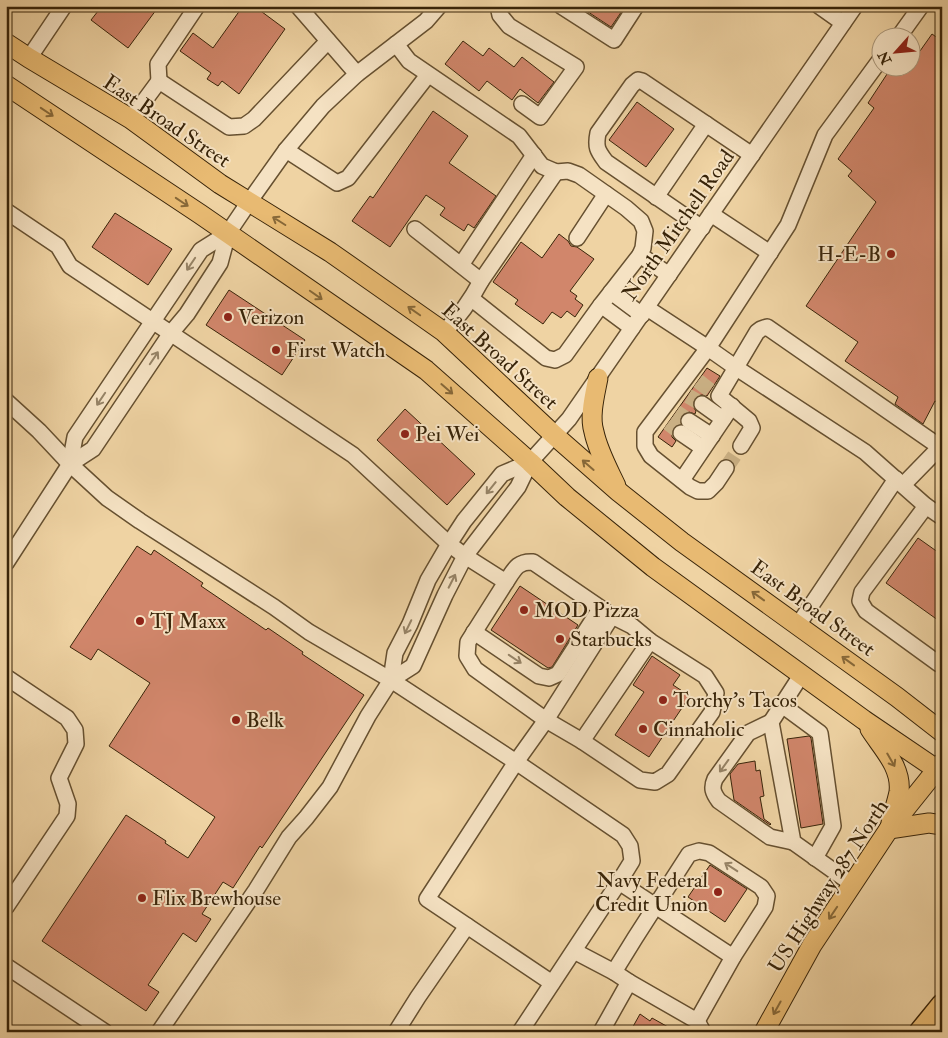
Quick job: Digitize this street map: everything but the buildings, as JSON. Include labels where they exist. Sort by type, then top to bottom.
[{"type":"highway","points":[[920,1032],[942,1005]]},
{"type":"main road","name":"East Broad Street","points":[[6,43],[131,120],[220,184],[330,252],[444,332],[554,435],[619,492],[682,542],[905,703],[942,732]]},
{"type":"main road","points":[[6,85],[426,370],[530,462],[567,498],[653,567],[864,720],[940,769]]},
{"type":"main road","points":[[598,378],[593,408],[593,431],[619,492]]},
{"type":"main road","points":[[905,703],[942,713]]},
{"type":"main road","points":[[864,720],[893,762],[898,776],[899,791],[889,829],[935,824]]},
{"type":"main road","name":"US Highway 287 North","points":[[764,1032],[812,945],[852,884],[889,829],[940,769]]},
{"type":"street","points":[[29,58],[64,6]]},
{"type":"street","points":[[131,120],[159,81],[158,64],[197,6]]},
{"type":"street","points":[[298,6],[356,74]]},
{"type":"street","points":[[70,464],[93,449],[171,333],[187,314],[220,263],[228,234],[286,150],[323,106],[356,74],[426,21],[439,6]]},
{"type":"street","points":[[498,6],[500,15],[509,26],[576,67],[540,118],[522,104]]},
{"type":"street","points":[[561,6],[614,40],[636,6]]},
{"type":"street","name":"North Mitchell Road","points":[[530,462],[569,419],[752,155],[830,13],[855,6]]},
{"type":"street","points":[[905,28],[921,6]]},
{"type":"street","points":[[159,81],[229,127],[244,126],[254,119],[328,42]]},
{"type":"street","points":[[396,44],[409,61],[519,136],[542,166],[556,172],[568,170],[579,175],[641,221],[646,231],[640,255],[565,355],[555,360],[546,358],[472,298]]},
{"type":"street","points":[[726,468],[708,491],[698,491],[651,456],[645,446],[645,432],[667,414],[694,377],[708,348],[788,225],[824,135],[870,73]]},
{"type":"street","points":[[286,150],[337,183],[348,178],[428,75]]},
{"type":"street","points":[[702,228],[606,162],[598,151],[596,143],[598,133],[632,85],[638,80],[752,155]]},
{"type":"street","points":[[656,197],[706,124]]},
{"type":"street","points":[[462,265],[534,155]]},
{"type":"street","points":[[444,332],[453,324],[472,298],[556,172]]},
{"type":"street","points":[[577,238],[606,194]]},
{"type":"street","points":[[6,211],[58,246],[70,266],[353,455],[450,544],[465,556],[506,582]]},
{"type":"street","points":[[712,214],[770,252]]},
{"type":"street","points":[[415,228],[482,281]]},
{"type":"street","points":[[6,563],[70,464],[75,437],[152,321],[201,250],[228,234]]},
{"type":"street","points":[[640,255],[669,275]]},
{"type":"street","points":[[611,292],[708,348],[865,452],[926,506],[942,517]]},
{"type":"street","points":[[601,306],[632,328]]},
{"type":"street","points":[[728,412],[715,393],[735,367],[757,332],[766,327],[941,446],[900,482],[798,625]]},
{"type":"street","points":[[6,401],[39,431],[70,464],[108,498],[140,521],[274,606],[309,632],[391,680],[623,835],[630,846],[632,861],[520,1032]]},
{"type":"street","points":[[702,404],[749,420],[752,428],[741,446]]},
{"type":"street","points":[[682,480],[728,412]]},
{"type":"street","points":[[685,427],[708,442]]},
{"type":"street","points":[[159,1032],[256,890],[289,836],[330,787],[368,716],[391,680],[395,653],[410,624],[428,580],[464,521],[502,474],[530,462]]},
{"type":"street","points":[[391,680],[413,666],[465,556],[518,487],[530,462]]},
{"type":"street","points":[[926,506],[862,592],[860,600],[866,611],[939,664],[942,664]]},
{"type":"street","points":[[525,561],[533,562],[606,613],[632,626],[650,641],[705,676],[716,693],[712,712],[668,774],[655,782],[640,780],[546,720],[475,669],[467,656],[468,642],[474,632],[516,567],[525,561]]},
{"type":"street","points":[[474,632],[539,676],[549,678],[558,674],[606,613]]},
{"type":"street","points":[[552,983],[427,898],[516,762],[546,720],[606,613]]},
{"type":"street","points":[[582,742],[650,641]]},
{"type":"street","points":[[802,674],[771,722],[748,734],[715,778],[712,786],[714,795],[719,801],[770,837],[793,842],[852,884]]},
{"type":"street","points":[[6,677],[68,718],[76,730],[76,744],[59,778],[68,804],[67,816],[6,907]]},
{"type":"street","points":[[782,705],[820,733],[833,826],[815,858]]},
{"type":"street","points":[[771,722],[793,842]]},
{"type":"street","points":[[574,951],[614,972],[699,1026],[732,957],[765,907],[767,896],[761,887],[710,853],[699,850],[689,854],[614,972]]},
{"type":"street","points":[[620,882],[732,957]]},
{"type":"street","points":[[399,1031],[418,998],[467,926]]},
{"type":"street","points":[[6,966],[105,1032]]},
{"type":"street","points":[[601,1032],[629,982]]},
{"type":"tunnel","points":[[698,381],[711,391]]},
{"type":"tunnel","points":[[688,396],[702,404]]},
{"type":"tunnel","points":[[676,412],[689,421]]},
{"type":"tunnel","points":[[668,423],[681,433]]},
{"type":"tunnel","points":[[726,468],[741,446]]},
{"type":"place","name":"H-E-B","points":[[891,254]]},
{"type":"place","name":"Verizon","points":[[228,317]]},
{"type":"place","name":"First Watch","points":[[276,350]]},
{"type":"place","name":"Pei Wei","points":[[405,434]]},
{"type":"place","name":"MOD Pizza","points":[[524,610]]},
{"type":"place","name":"TJ Maxx","points":[[140,621]]},
{"type":"place","name":"Starbucks","points":[[560,639]]},
{"type":"place","name":"Torchy's Tacos","points":[[663,700]]},
{"type":"place","name":"Belk","points":[[236,720]]},
{"type":"place","name":"Cinnaholic","points":[[643,729]]},
{"type":"place","name":"Navy Federal Credit Union","points":[[718,892]]},
{"type":"place","name":"Flix Brewhouse","points":[[142,898]]}]
